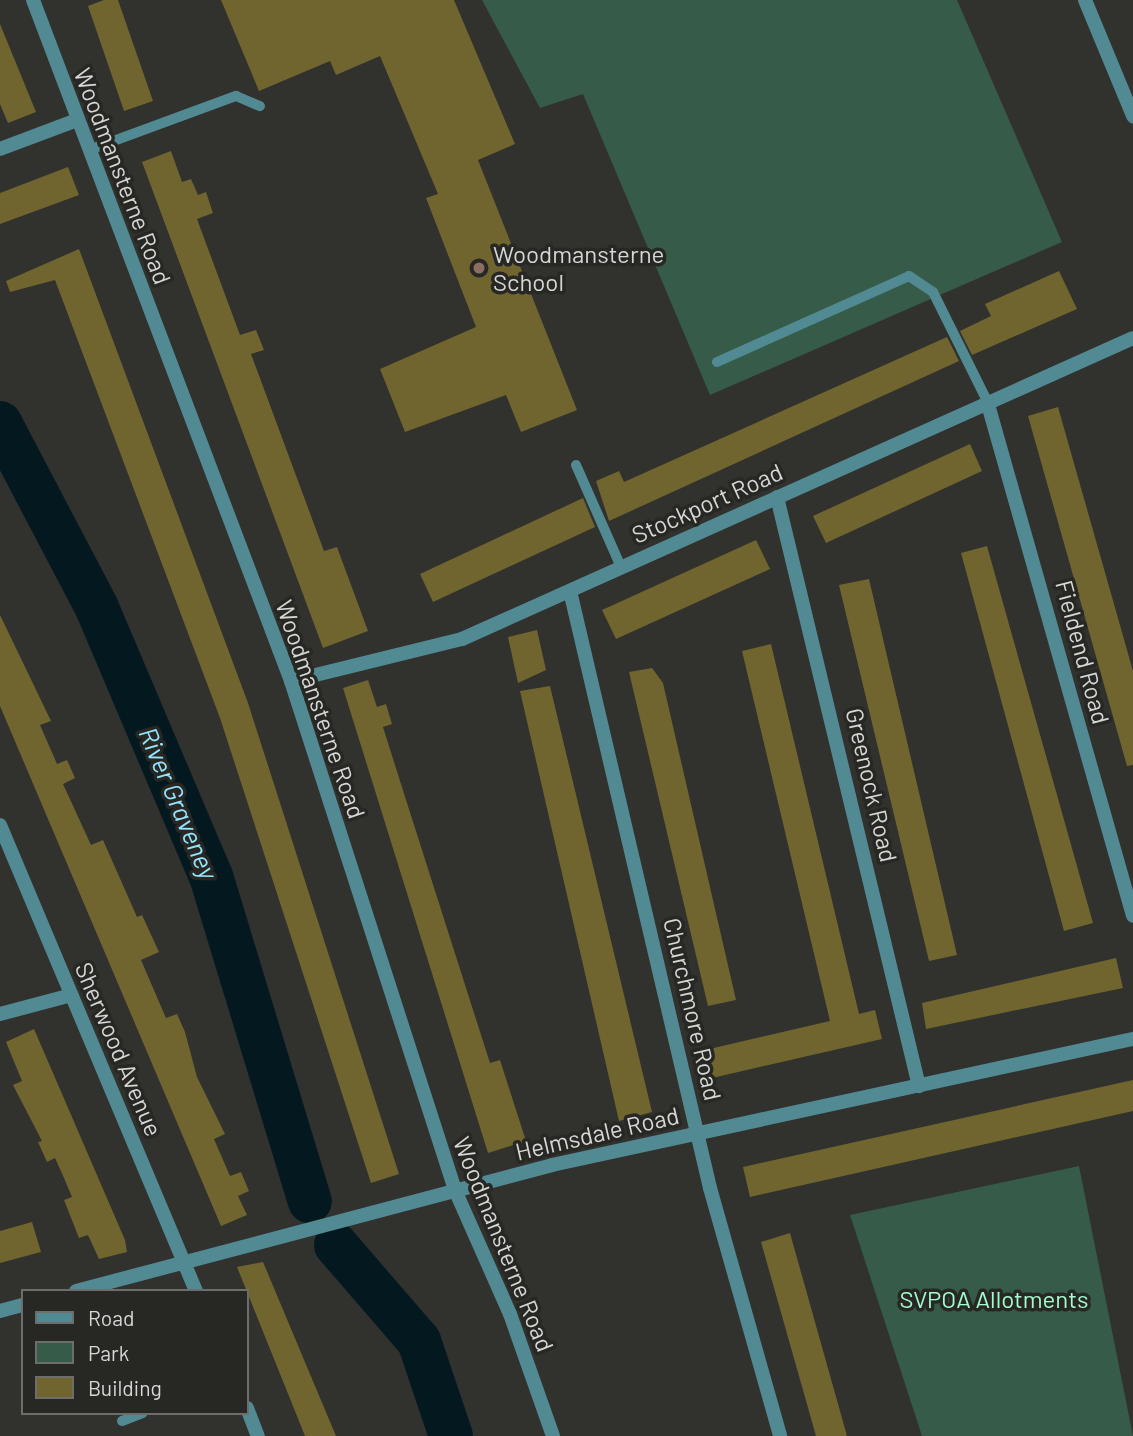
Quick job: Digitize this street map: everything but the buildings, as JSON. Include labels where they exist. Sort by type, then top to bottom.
[{"type":"street","name":"Woodmansterne Road","points":[[33,0],[291,681],[455,1190],[510,1314],[553,1436]]},
{"type":"street","points":[[1085,0],[1133,116]]},
{"type":"street","points":[[0,149],[77,120]]},
{"type":"street","name":"Stockport Road","points":[[291,681],[452,642],[1133,338]]},
{"type":"street","name":"Fieldend Road","points":[[987,401],[1133,916]]},
{"type":"street","name":"Greenock Road","points":[[777,497],[919,1086]]},
{"type":"street","name":"Churchmore Road","points":[[570,591],[698,1134],[779,1436]]},
{"type":"street","name":"Sherwood Avenue","points":[[0,825],[195,1289]]},
{"type":"street","points":[[0,1014],[72,995]]},
{"type":"street","name":"Helmsdale Road","points":[[83,1289],[455,1190],[1133,1039]]},
{"type":"street","points":[[0,1311],[21,1306]]},
{"type":"street","points":[[248,1411],[258,1436]]},
{"type":"lane","points":[[89,150],[236,96],[260,106]]},
{"type":"lane","points":[[717,362],[909,276],[933,292],[987,401]]},
{"type":"lane","points":[[576,465],[621,567]]},
{"type":"lane","points":[[122,1421],[138,1415]]},
{"type":"green space","points":[[482,0],[957,0],[1062,242],[710,395],[583,94],[540,108]]},
{"type":"green space","name":"SVPOA Allotments","points":[[1079,1166],[1133,1436],[922,1436],[850,1215]]},
{"type":"waterway","name":"River Graveney","points":[[0,423],[97,608],[211,876],[310,1201]]},
{"type":"waterway","name":"River Graveney","points":[[336,1245],[419,1341],[451,1436]]},
{"type":"place","name":"Woodmansterne School","points":[[479,268]]}]
